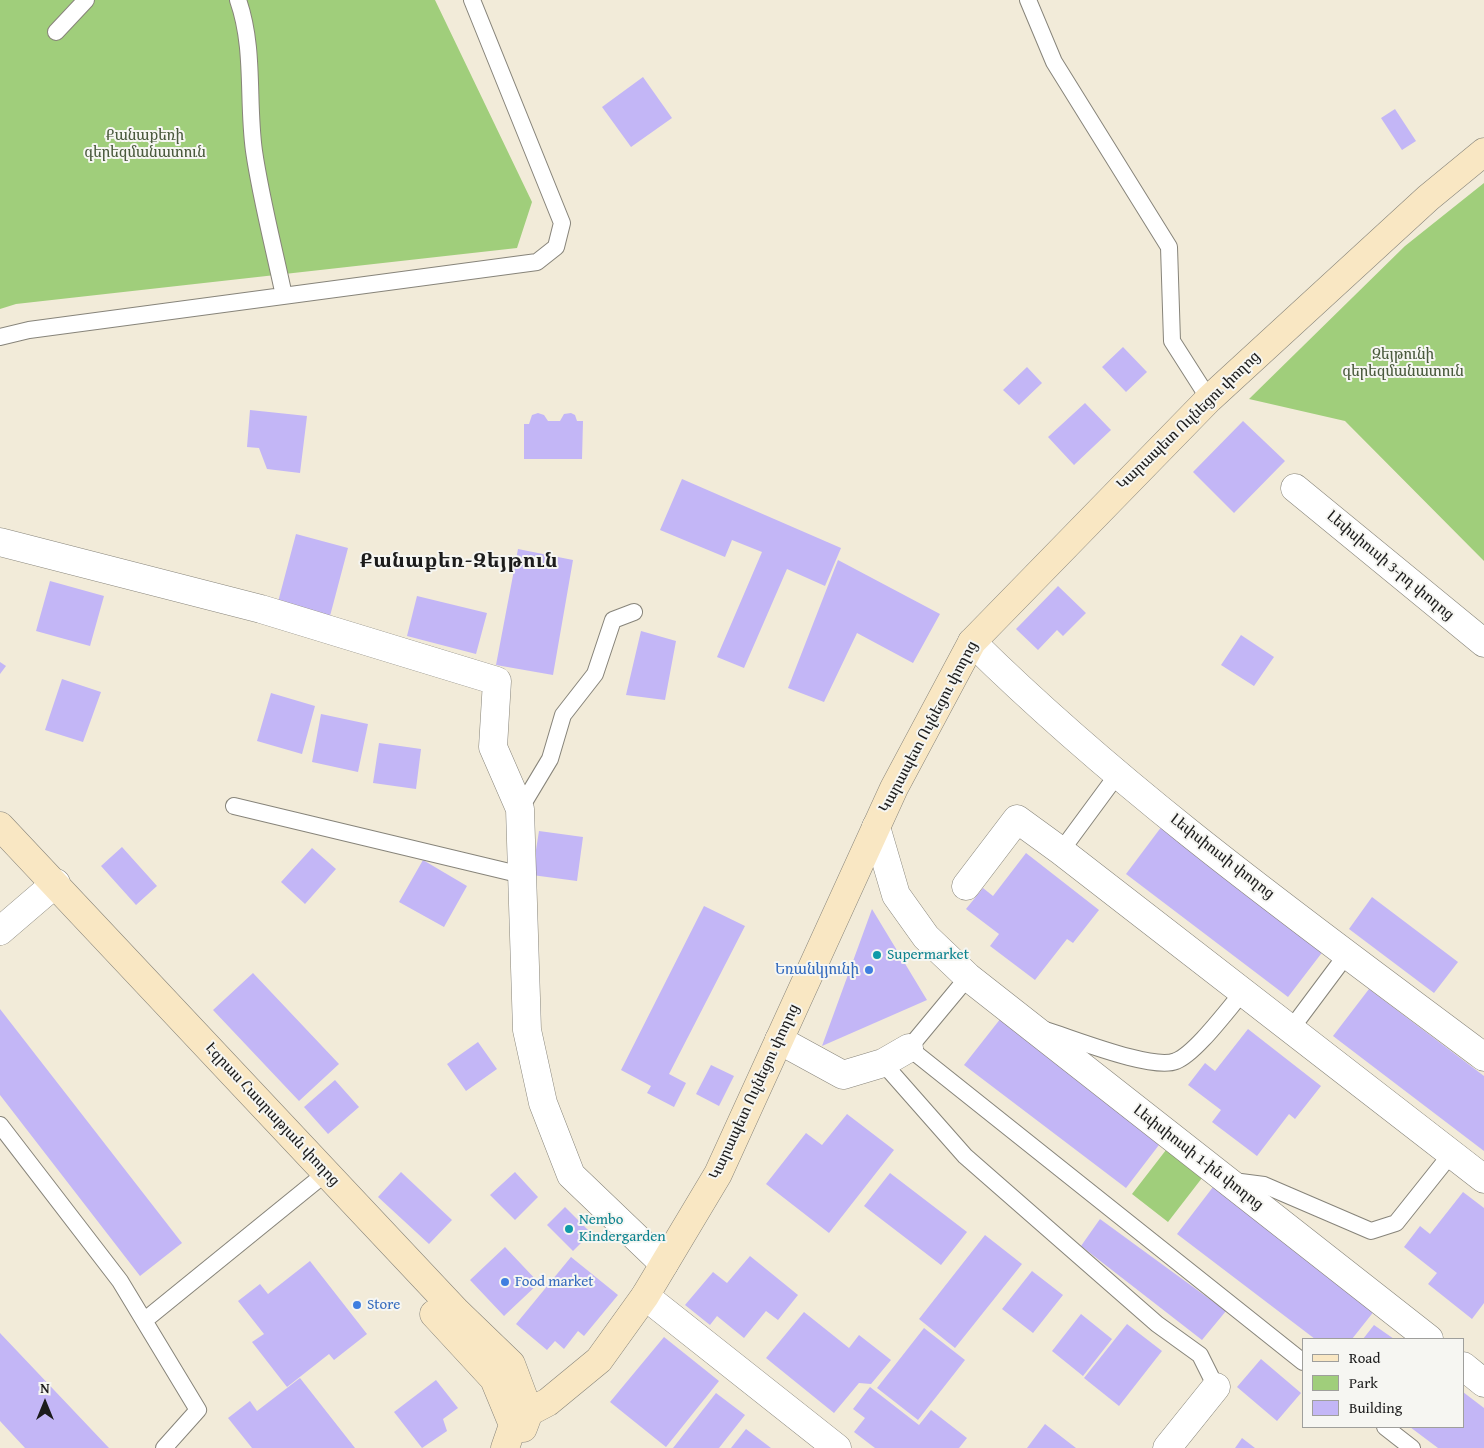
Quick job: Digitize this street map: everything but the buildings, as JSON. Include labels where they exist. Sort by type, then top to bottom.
[{"type":"street","name":"Կարապետ Ուլնեցու փողոց","points":[[515,1433],[548,1402],[599,1360],[645,1296],[718,1174],[894,788],[972,642],[1209,399],[1428,198],[1484,152]]},
{"type":"street","name":"Լեփսիուսի 3-րդ փողոց","points":[[1295,488],[1484,643]]},
{"type":"street","points":[[0,542],[261,610],[497,681],[493,747],[520,809],[527,1030],[543,1103],[571,1175],[664,1264]]},
{"type":"street","name":"Լեփսիուսի փողոց","points":[[972,642],[1024,693],[1117,775],[1347,954],[1484,1056]]},
{"type":"street","points":[[966,886],[1017,818],[1484,1179]]},
{"type":"street","name":"Էզրաս Հասրաթյան փողոց","points":[[0,826],[51,888],[320,1178],[511,1364],[515,1433]]},
{"type":"street","name":"Լեփսիուսի 1-ին փողոց","points":[[876,827],[896,895],[926,937],[968,977],[1428,1338]]},
{"type":"street","name":"Էզրաս Հասրաթյան փողոց","points":[[0,844],[51,888]]},
{"type":"street","points":[[0,931],[51,888]]},
{"type":"street","points":[[779,1040],[842,1075],[882,1063],[909,1048]]},
{"type":"street","points":[[645,1296],[837,1448]]},
{"type":"street","points":[[1167,1448],[1216,1387]]},
{"type":"lane","points":[[56,32],[86,0]]},
{"type":"lane","points":[[238,0],[242,12],[250,75],[254,150],[284,296]]},
{"type":"lane","points":[[0,337],[29,330],[537,262],[556,247],[562,222],[472,0]]},
{"type":"lane","points":[[1028,0],[1054,62],[1169,247],[1172,341],[1209,399]]},
{"type":"lane","points":[[520,809],[550,759],[563,715],[595,674],[613,620],[634,612]]},
{"type":"lane","points":[[1062,851],[1117,775]]},
{"type":"lane","points":[[234,806],[522,875]]},
{"type":"lane","points":[[1291,1028],[1347,954]]},
{"type":"lane","points":[[968,977],[909,1048],[1302,1361]]},
{"type":"lane","points":[[1029,1025],[1140,1062],[1176,1062],[1204,1039],[1243,992]]},
{"type":"lane","points":[[882,1063],[965,1156],[1157,1324],[1200,1355],[1216,1387]]},
{"type":"lane","points":[[0,1125],[120,1281],[198,1410],[164,1448]]},
{"type":"lane","points":[[1226,1180],[1264,1185],[1371,1231],[1396,1224],[1451,1154]]},
{"type":"lane","points":[[145,1320],[320,1178]]},
{"type":"lane","points":[[1386,1428],[1412,1448]]},
{"type":"green space","name":"Քանաքեռի գերեզմանատուն","points":[[0,0],[435,0],[532,202],[517,248],[16,304],[0,309]]},
{"type":"green space","name":"Զեյթունի գերեզմանատուն","points":[[1484,183],[1484,561],[1345,421],[1249,399],[1405,246]]},
{"type":"green space","points":[[1166,1150],[1202,1178],[1168,1222],[1132,1194]]},
{"type":"place","name":"Supermarket","points":[[877,955]]},
{"type":"place","name":"Եռանկյունի","points":[[869,970]]},
{"type":"place","name":"Nembo Kindergarden","points":[[569,1229]]},
{"type":"place","name":"Food market","points":[[505,1282]]},
{"type":"place","name":"Store","points":[[357,1305]]},
{"type":"district","name":"Քանաքեռ-Զեյթուն","points":[[459,562]]}]
